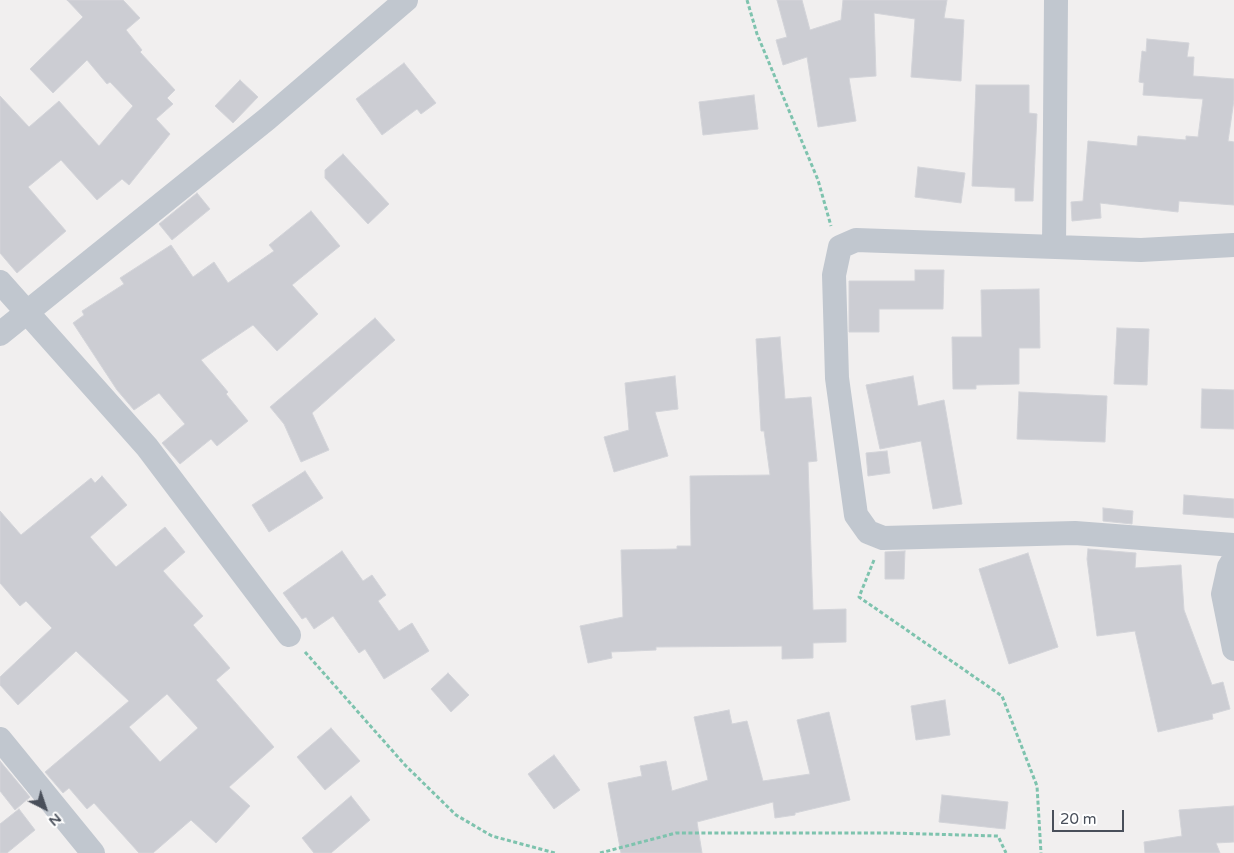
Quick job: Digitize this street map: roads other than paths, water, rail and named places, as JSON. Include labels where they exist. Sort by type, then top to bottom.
[{"type":"street","points":[[0,334],[267,119],[406,0]]},
{"type":"street","points":[[1054,247],[1056,0]]},
{"type":"street","points":[[1234,245],[1141,250],[856,240],[840,248],[834,275],[837,378],[856,515],[868,532],[883,538],[1075,533],[1234,546]]},
{"type":"street","points":[[0,282],[147,447],[289,635]]},
{"type":"street","points":[[1234,558],[1228,567],[1223,594],[1234,649]]},
{"type":"street","points":[[0,739],[93,853]]}]
